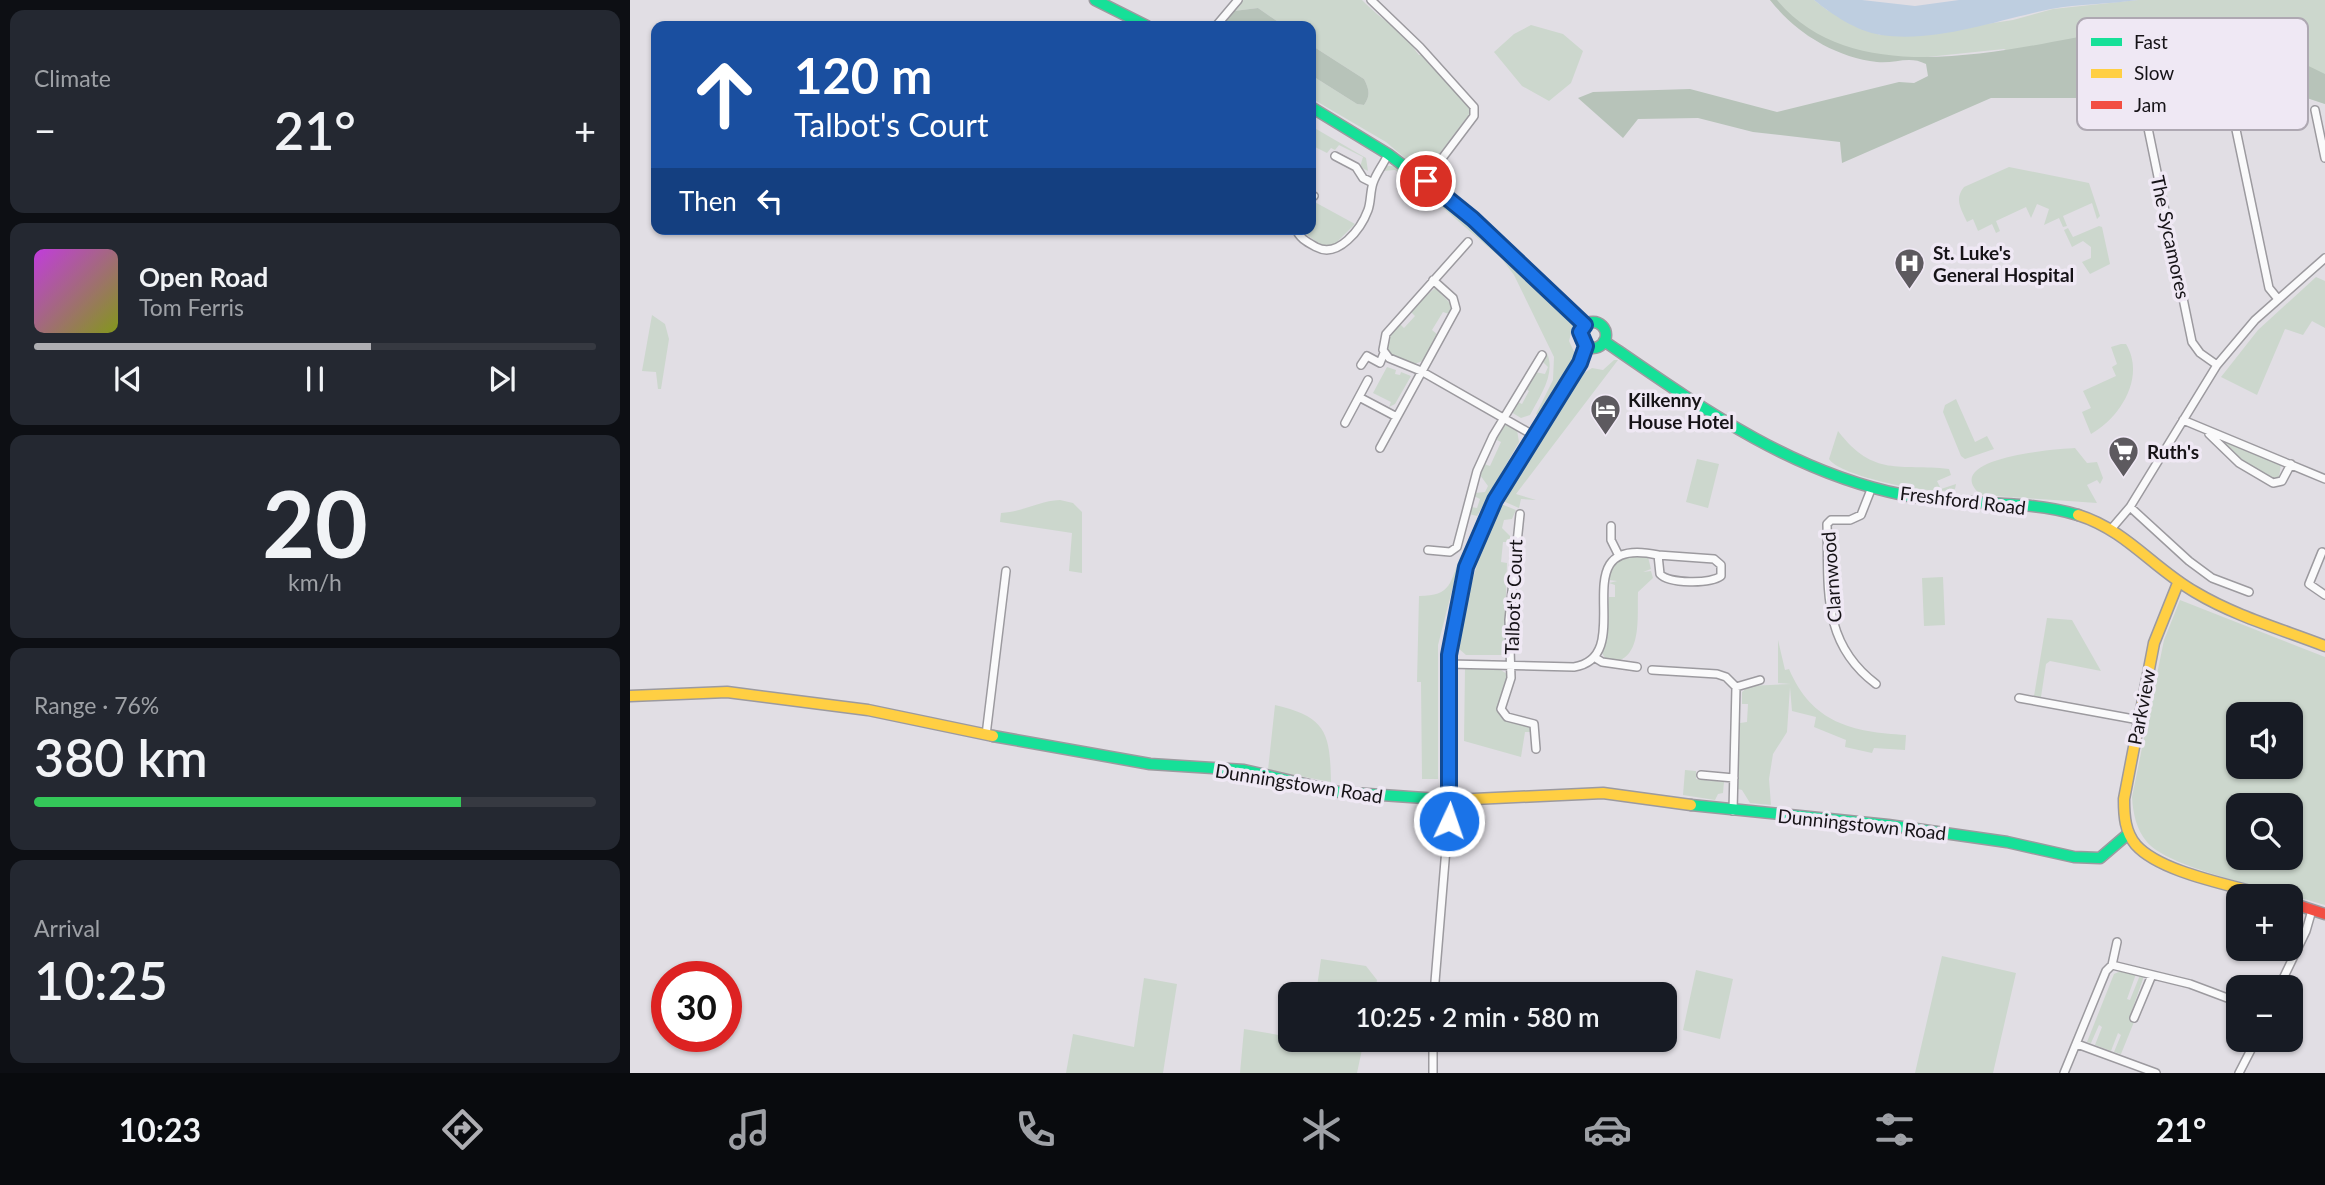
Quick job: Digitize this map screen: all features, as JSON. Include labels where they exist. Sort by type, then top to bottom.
[{"type":"street","points":[[1095,0],[1137,21]]},
{"type":"street","points":[[1220,21],[1238,0]]},
{"type":"street","points":[[1371,0],[1420,47],[1474,107],[1474,116],[1426,181]]},
{"type":"street","name":"Freshford Road","points":[[1316,110],[1426,181],[1483,228],[1585,325],[1594,322],[1602,326],[1604,341],[1747,437],[1794,461],[1872,487],[1940,501],[2070,514],[2112,528],[2135,544],[2178,583],[2227,607],[2325,646]]},
{"type":"street","points":[[2315,110],[2325,158]]},
{"type":"street","name":"The Sycamores","points":[[2148,130],[2192,342],[2200,353],[2217,365]]},
{"type":"street","points":[[2237,130],[2269,288],[2278,299]]},
{"type":"street","points":[[1299,235],[1319,249],[1329,251],[1338,248],[1366,214],[1373,183],[1388,154]]},
{"type":"street","points":[[1335,156],[1356,167],[1363,178],[1373,183]]},
{"type":"street","points":[[1361,365],[1367,356],[1380,363],[1386,334],[1468,242]]},
{"type":"street","points":[[2112,528],[2130,507],[2217,365],[2255,320],[2323,263]]},
{"type":"street","points":[[1380,448],[1395,416],[1456,309],[1453,298],[1433,280]]},
{"type":"street","points":[[1585,325],[1580,335],[1586,346],[1595,348],[1604,341]]},
{"type":"street","name":"Talbot's Court","points":[[1586,346],[1580,363],[1533,435],[1495,500],[1474,543],[1458,601],[1448,664],[1574,667],[1594,657]]},
{"type":"street","points":[[1384,353],[1533,435]]},
{"type":"street","points":[[1428,550],[1450,552],[1457,547],[1477,471],[1504,417],[1542,355]]},
{"type":"street","points":[[1345,423],[1368,380]]},
{"type":"street","points":[[1359,397],[1395,416]]},
{"type":"street","points":[[2183,420],[2325,479]]},
{"type":"street","points":[[2206,431],[2239,463],[2273,483],[2283,481],[2291,464]]},
{"type":"street","name":"Clarnwood","points":[[1872,487],[1861,516],[1850,520],[1831,520],[1827,524],[1834,628],[1841,647],[1860,672],[1876,684]]},
{"type":"street","points":[[2130,507],[2205,572],[2249,592]]},
{"type":"street","name":"Talbot's Court","points":[[1520,514],[1512,527],[1510,689],[1501,709],[1507,717],[1534,724],[1536,749]]},
{"type":"street","points":[[1611,526],[1611,540],[1618,554]]},
{"type":"street","points":[[1633,664],[1602,662],[1594,657],[1601,645],[1605,576],[1612,560],[1618,554],[1645,552],[1714,559],[1722,570],[1721,576],[1714,580],[1667,580],[1660,574],[1658,555]]},
{"type":"street","points":[[2322,552],[2321,566],[2309,584],[2325,595]]},
{"type":"street","points":[[986,735],[1006,571]]},
{"type":"street","name":"Parkview","points":[[2129,834],[2122,812],[2154,643],[2178,583]]},
{"type":"street","points":[[1435,982],[1450,800],[1448,664]]},
{"type":"street","points":[[1652,670],[1717,674],[1728,678],[1736,687],[1733,811]]},
{"type":"street","points":[[1736,687],[1760,680]]},
{"type":"street","name":"Dunningstown Road","points":[[630,696],[727,692],[868,710],[986,735],[1150,764],[1244,770],[1339,792],[1450,800],[1537,799],[1603,793],[1733,811],[1888,825],[2007,842],[2074,857],[2100,858],[2129,834]]},
{"type":"street","points":[[2020,698],[2139,720]]},
{"type":"street","points":[[1702,775],[1734,778]]},
{"type":"street","points":[[2129,834],[2145,854],[2174,869],[2226,884]]},
{"type":"street","points":[[2303,907],[2325,914]]},
{"type":"street","points":[[2286,975],[2306,931],[2312,910]]},
{"type":"street","points":[[2064,1073],[2106,971],[2112,965],[2117,942]]},
{"type":"street","points":[[2112,965],[2190,984],[2226,998]]},
{"type":"street","points":[[2134,1018],[2152,975]]},
{"type":"street","points":[[2077,1044],[2156,1073]]},
{"type":"street","points":[[1433,1052],[1433,1073]]},
{"type":"street","points":[[2239,1073],[2250,1052]]},
{"type":"shaded area","points":[[1243,0],[1362,0],[1381,18],[1402,32],[1419,55],[1423,55],[1433,69],[1462,96],[1471,112],[1424,174],[1386,142],[1316,101],[1316,78],[1357,104],[1364,105],[1368,92],[1364,79],[1316,48],[1316,21],[1277,21],[1258,8],[1234,11]]},
{"type":"shaded area","points":[[1770,0],[1814,0],[1827,10],[1880,35],[1913,35],[2013,20],[2053,9],[2138,0],[2325,0],[2325,104],[2308,98],[2308,18],[2077,18],[2077,91],[2004,49],[1879,62],[1840,52],[1808,36]]},
{"type":"shaded area","points":[[1770,0],[1777,0],[1809,28],[1847,46],[1889,55],[1933,57],[1979,54],[2077,37],[2077,98],[1991,98],[1842,163],[1840,142],[1753,132],[1698,118],[1638,119],[1623,138],[1578,98],[1593,92],[1690,89],[1777,112],[1899,82],[1914,83],[1928,76],[1926,64],[1920,61],[1877,62],[1832,49],[1804,33]]},
{"type":"shaded area","points":[[1258,8],[1277,21],[1226,21],[1234,11]]},
{"type":"shaded area","points":[[1531,25],[1563,34],[1583,51],[1571,83],[1549,101],[1522,86],[1494,52],[1514,34]]},
{"type":"shaded area","points":[[1316,48],[1364,79],[1368,98],[1364,105],[1357,104],[1316,78]]},
{"type":"shaded area","points":[[2308,66],[2325,74],[2325,104],[2308,98]]},
{"type":"shaded area","points":[[1316,129],[1366,158],[1368,171],[1360,167],[1363,157],[1339,145],[1327,153],[1316,148]]},
{"type":"shaded area","points":[[1387,166],[1395,166],[1442,200],[1574,322],[1569,341],[1578,360],[1540,416],[1536,414],[1553,380],[1554,357],[1514,275],[1502,259],[1435,201],[1395,170],[1383,171]]},
{"type":"shaded area","points":[[2009,167],[2089,183],[2100,216],[2097,219],[2092,203],[2063,216],[2067,226],[2063,227],[2059,218],[2044,225],[2049,209],[2037,204],[2031,218],[2026,207],[1996,221],[2000,231],[1996,233],[1992,224],[1978,231],[1973,219],[1967,222],[1963,213],[1959,200],[1961,191],[1964,187]]},
{"type":"shaded area","points":[[1316,203],[1355,224],[1333,246],[1324,247],[1307,235],[1316,235]]},
{"type":"shaded area","points":[[2102,227],[2110,264],[2090,274],[2082,262],[2091,258],[2091,247],[2083,241],[2072,247],[2064,230],[2068,228],[2073,237]]},
{"type":"shaded area","points":[[2316,277],[2325,281],[2325,328],[2312,321],[2303,335],[2285,329],[2257,395],[2221,377],[2258,330]]},
{"type":"shaded area","points":[[1435,288],[1453,306],[1449,314],[1443,312],[1432,330],[1438,335],[1423,361],[1414,364],[1391,355],[1387,348],[1390,335],[1399,323],[1404,328],[1415,316],[1410,311]]},
{"type":"shaded area","points":[[652,315],[665,324],[669,339],[661,389],[658,389],[656,372],[642,371]]},
{"type":"shaded area","points":[[2126,344],[2133,370],[2127,395],[2112,418],[2091,434],[2082,412],[2091,408],[2083,391],[2116,376],[2112,367],[2117,364],[2111,347]]},
{"type":"shaded area","points":[[1547,353],[1550,369],[1546,385],[1530,415],[1521,418],[1511,412],[1516,401],[1522,404],[1529,391],[1524,388],[1535,372],[1545,374],[1548,367],[1542,361]]},
{"type":"shaded area","points":[[1614,360],[1618,360],[1516,494],[1536,500],[1521,499],[1519,508],[1503,501],[1525,461],[1584,373],[1592,368],[1603,370]]},
{"type":"shaded area","points":[[1387,367],[1396,370],[1395,374],[1400,375],[1401,372],[1411,376],[1395,404],[1389,407],[1391,402],[1373,393]]},
{"type":"shaded area","points":[[1956,399],[1975,442],[1987,436],[1994,449],[1965,459],[1961,456],[1943,412],[1945,405]]},
{"type":"shaded area","points":[[1505,425],[1517,430],[1519,442],[1477,516],[1469,514],[1471,507],[1477,508],[1480,499],[1474,496],[1475,493],[1485,492],[1488,486],[1480,475],[1484,464],[1490,466],[1501,442],[1495,439]]},
{"type":"shaded area","points":[[1838,431],[1863,456],[1876,462],[1901,467],[1949,469],[1951,475],[1937,481],[1941,489],[1956,484],[1955,489],[1945,491],[1910,488],[1850,472],[1829,459]]},
{"type":"shaded area","points":[[2223,441],[2281,464],[2279,477],[2273,480],[2237,456]]},
{"type":"shaded area","points":[[2075,448],[2087,463],[2097,462],[2103,478],[2100,484],[2097,480],[2087,485],[2097,503],[1981,495],[1972,482],[1975,472],[2004,458]]},
{"type":"shaded area","points":[[1697,459],[1719,464],[1708,508],[1686,502]]},
{"type":"shaded area","points":[[1060,500],[1073,503],[1082,512],[1082,573],[1069,571],[1072,533],[1000,522],[1001,513]]},
{"type":"shaded area","points":[[1501,504],[1516,510],[1512,519],[1504,520],[1502,528],[1510,536],[1510,542],[1503,542],[1501,562],[1507,563],[1504,655],[1466,655],[1458,648],[1465,610],[1474,574]]},
{"type":"shaded area","points":[[1461,555],[1438,645],[1438,779],[1422,779],[1421,682],[1417,682],[1419,596],[1444,590],[1452,580]]},
{"type":"shaded area","points":[[1623,556],[1648,557],[1651,569],[1643,572],[1651,571],[1653,578],[1638,592],[1635,642],[1626,657],[1618,661],[1605,658],[1602,653],[1609,597],[1615,597],[1615,585],[1609,583],[1617,581],[1609,580],[1610,572]]},
{"type":"shaded area","points":[[1943,577],[1945,625],[1924,626],[1922,578]]},
{"type":"shaded area","points":[[2180,600],[2325,657],[2325,905],[2303,899],[2303,884],[2248,884],[2203,871],[2160,852],[2147,842],[2140,832],[2132,797],[2164,640]]},
{"type":"shaded area","points":[[2047,618],[2072,620],[2101,671],[2050,661],[2046,664],[2041,697],[2034,696]]},
{"type":"shaded area","points":[[1778,640],[1785,670],[1789,669],[1809,702],[1822,713],[1851,727],[1906,735],[1905,750],[1874,748],[1872,753],[1845,747],[1846,740],[1814,727],[1816,717],[1792,711],[1790,687],[1787,732],[1773,754],[1769,779],[1771,805],[1750,803],[1742,790],[1738,789],[1740,723],[1747,722],[1748,704],[1742,704],[1742,692],[1749,686],[1791,684],[1778,683]]},
{"type":"shaded area","points":[[1465,668],[1501,670],[1507,674],[1499,712],[1509,722],[1532,728],[1532,732],[1525,732],[1521,757],[1464,741]]},
{"type":"shaded area","points":[[1275,705],[1305,715],[1322,729],[1329,751],[1331,782],[1268,770]]},
{"type":"shaded area","points":[[1685,770],[1696,771],[1696,779],[1724,782],[1723,793],[1718,794],[1715,800],[1683,795]]},
{"type":"shaded area","points":[[1942,956],[2016,973],[1993,1073],[1915,1073]]},
{"type":"shaded area","points":[[1321,959],[1366,966],[1377,980],[1377,982],[1318,982]]},
{"type":"shaded area","points":[[1696,970],[1733,979],[1720,1039],[1683,1030]]},
{"type":"shaded area","points":[[2123,970],[2136,974],[2127,999],[2130,1000],[2140,975],[2144,976],[2129,1019],[2134,1022],[2121,1054],[2114,1052],[2121,1035],[2118,1033],[2111,1051],[2095,1045],[2102,1027],[2099,1025],[2091,1043],[2087,1042],[2114,974]]},
{"type":"shaded area","points":[[1144,978],[1177,984],[1163,1073],[1066,1073],[1073,1034],[1134,1047]]},
{"type":"shaded area","points":[[1244,1029],[1278,1035],[1278,1052],[1361,1052],[1357,1073],[1240,1073]]},
{"type":"water","points":[[1814,0],[1862,0],[1915,6],[1959,0],[2138,0],[2062,7],[1967,29],[1902,37],[1863,30],[1837,17]]},
{"type":"traffic: fast","points":[[1095,0],[1137,21]]},
{"type":"traffic: fast","points":[[1316,110],[1388,154],[1449,200],[1585,325]]},
{"type":"traffic: fast","points":[[1593,322],[1602,326],[1606,335],[1602,344],[1593,348],[1584,344],[1580,335],[1584,326],[1593,322]]},
{"type":"traffic: fast","points":[[1604,341],[1746,434],[1823,471],[1862,485],[1926,499],[2035,506],[2078,515]]},
{"type":"traffic: fast","points":[[1450,800],[1449,683],[1454,624],[1466,567],[1487,513],[1580,363],[1586,346]]},
{"type":"traffic: fast","points":[[993,736],[1150,764],[1244,770],[1339,792],[1453,800]]},
{"type":"traffic: fast","points":[[1691,805],[1888,825],[2007,842],[2074,857],[2100,858],[2128,834]]},
{"type":"traffic: slow","points":[[2078,515],[2111,530],[2210,601],[2325,646]]},
{"type":"traffic: slow","points":[[2178,583],[2154,643],[2124,799],[2125,818],[2132,840],[2147,855],[2180,871],[2226,885]]},
{"type":"traffic: slow","points":[[630,696],[727,692],[868,710],[993,736]]},
{"type":"traffic: slow","points":[[1453,800],[1603,793],[1691,805]]},
{"type":"traffic: jam","points":[[2303,907],[2325,914]]},
{"type":"place","name":"St. Luke's General Hospital","points":[[1910,290]]},
{"type":"place","name":"Kilkenny House Hotel","points":[[1605,437]]},
{"type":"place","name":"Ruth's","points":[[2124,478]]},
{"type":"route","points":[[1426,181],[1473,219],[1585,325],[1580,332],[1586,346],[1580,363],[1495,500],[1474,543],[1466,567],[1449,655],[1449,821]]}]
